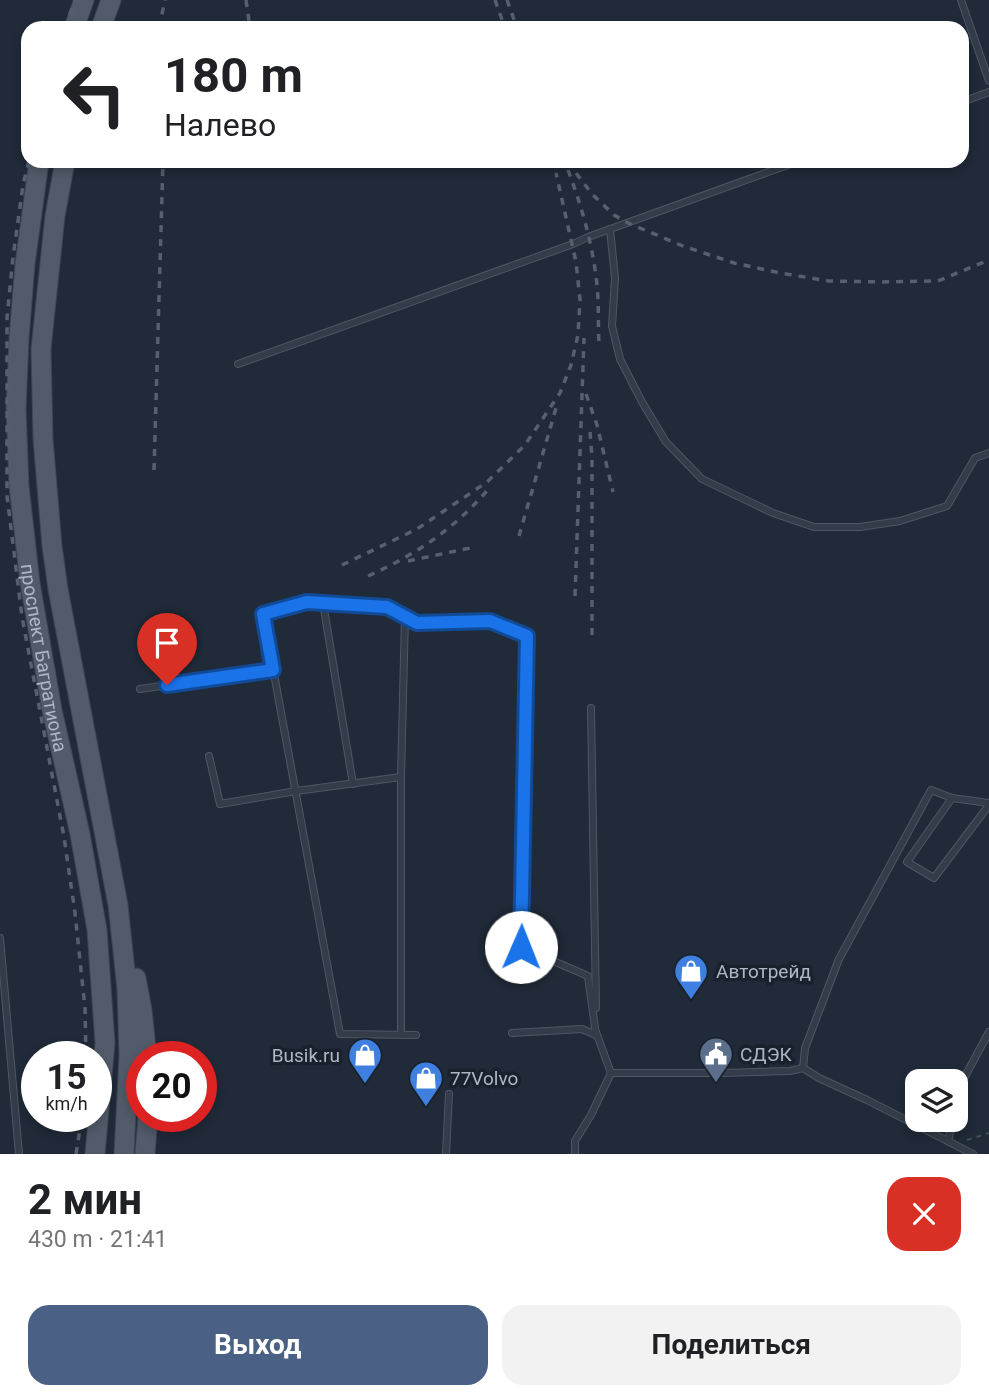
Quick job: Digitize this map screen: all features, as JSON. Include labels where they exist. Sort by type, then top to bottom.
[{"type":"main road","points":[[76,21],[84,0]]},
{"type":"main road","points":[[104,21],[111,0]]},
{"type":"main road","name":"проспект Багратиона","points":[[39,168],[25,264],[19,338],[16,409],[19,486],[30,583],[52,710],[80,834],[97,930],[105,1043],[95,1154]]},
{"type":"main road","name":"проспект Багратиона","points":[[64,168],[55,216],[41,349],[43,439],[58,589],[118,905],[127,989],[129,1056],[124,1154]]},
{"type":"main road","points":[[118,905],[142,1010],[145,1041]]},
{"type":"main road","points":[[145,1154],[147,1132]]},
{"type":"lane","points":[[961,0],[968,21]]},
{"type":"lane","points":[[969,23],[989,81]]},
{"type":"lane","points":[[969,99],[989,92]]},
{"type":"lane","points":[[238,364],[780,168]]},
{"type":"lane","points":[[610,229],[615,278],[612,326],[620,359],[666,442],[702,479],[773,513],[814,527],[860,527],[900,521],[947,506],[975,458],[989,453]]},
{"type":"lane","points":[[416,1035],[340,1034],[263,614],[307,602],[387,607],[417,623],[490,621],[527,636],[521,947],[588,976],[596,1035],[609,1058],[611,1073],[575,1142],[574,1153]]},
{"type":"lane","points":[[323,603],[353,784]]},
{"type":"lane","points":[[401,1034],[401,777],[405,617]]},
{"type":"lane","points":[[140,689],[273,670]]},
{"type":"lane","points":[[591,708],[596,1035]]},
{"type":"lane","points":[[209,756],[220,804],[401,777]]},
{"type":"lane","points":[[803,1068],[806,1048],[839,959],[931,790],[952,798],[989,804],[934,878],[907,862],[952,798]]},
{"type":"lane","points":[[0,938],[19,1154]]},
{"type":"lane","points":[[512,1033],[582,1029],[596,1035]]},
{"type":"lane","points":[[968,1071],[989,1032]]},
{"type":"lane","points":[[611,1073],[723,1073],[790,1071],[803,1068],[973,1154]]},
{"type":"lane","points":[[604,1087],[612,1092]]},
{"type":"lane","points":[[446,1154],[449,1094]]},
{"type":"lane","points":[[948,1141],[950,1132]]},
{"type":"path","points":[[963,1142],[989,1133]]},
{"type":"railway","points":[[68,21],[75,0]]},
{"type":"railway","points":[[160,21],[165,0]]},
{"type":"railway","points":[[246,0],[249,21]]},
{"type":"railway","points":[[495,0],[502,21]]},
{"type":"railway","points":[[507,0],[514,21]]},
{"type":"railway","points":[[27,168],[13,257],[7,318],[7,496],[22,617],[64,837],[75,913],[86,1041]]},
{"type":"railway","points":[[154,470],[163,168]]},
{"type":"railway","points":[[573,168],[592,194],[614,215],[683,246],[734,263],[829,281],[882,282],[938,281],[989,260]]},
{"type":"railway","points":[[568,170],[593,256],[598,292],[599,345]]},
{"type":"railway","points":[[342,565],[417,529],[487,482],[525,445],[560,393],[571,365],[578,335],[580,300],[576,262],[556,173]]},
{"type":"railway","points":[[575,596],[584,338]]},
{"type":"railway","points":[[586,394],[597,425],[613,492]]},
{"type":"railway","points":[[519,536],[556,408]]},
{"type":"railway","points":[[590,432],[592,637]]},
{"type":"railway","points":[[368,576],[403,559],[435,538],[464,515],[491,486]]},
{"type":"railway","points":[[408,561],[475,547]]},
{"type":"railway","points":[[76,1154],[79,1132]]},
{"type":"place","name":"Автотрейд","points":[[691,1001]]},
{"type":"place","name":"СДЭК","points":[[716,1084]]},
{"type":"place","name":"Busik.ru","points":[[365,1085]]},
{"type":"place","name":"77Volvo","points":[[426,1108]]},
{"type":"route","points":[[167,685],[273,670],[263,614],[307,602],[387,607],[417,623],[490,621],[527,636],[521,947]]}]
